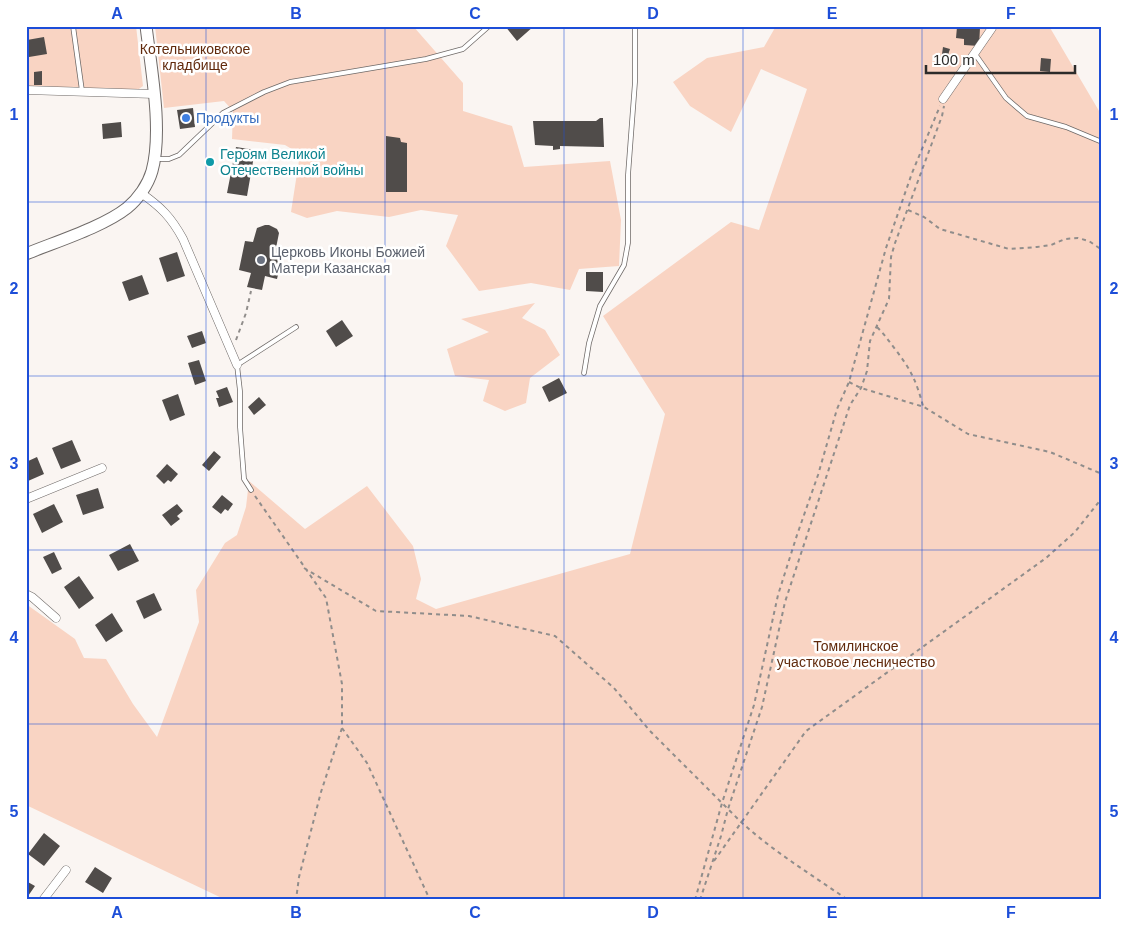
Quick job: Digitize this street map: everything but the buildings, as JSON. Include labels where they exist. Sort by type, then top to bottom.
[{"type":"street","points":[[26,254],[100,224],[126,209],[141,193],[152,172],[156,145],[154,94],[146,26]]},
{"type":"street","points":[[944,101],[992,27]]},
{"type":"street","points":[[26,90],[154,94]]},
{"type":"street","points":[[141,193],[166,212],[184,238],[237,365]]},
{"type":"street","points":[[26,500],[102,468]]},
{"type":"street","points":[[26,594],[56,618]]},
{"type":"street","points":[[43,900],[66,870]]},
{"type":"lane","points":[[73,26],[82,91]]},
{"type":"lane","points":[[154,159],[169,159],[179,155],[224,113],[264,92],[290,82],[426,59],[463,49],[489,26]]},
{"type":"lane","points":[[584,373],[589,343],[600,306],[624,265],[628,243],[628,175],[635,82],[636,26]]},
{"type":"lane","points":[[975,54],[1006,98],[1027,116],[1066,127],[1102,142]]},
{"type":"lane","points":[[251,490],[244,479],[237,365],[296,327]]},
{"type":"path","points":[[992,27],[1020,26]]},
{"type":"path","points":[[700,900],[762,707],[784,602],[850,405],[861,388],[867,371],[870,342],[889,299],[891,257],[942,116],[944,101]]},
{"type":"path","points":[[695,900],[722,803],[754,704],[778,594],[796,535],[818,475],[837,409],[849,382],[886,248],[912,173],[934,119],[944,101]]},
{"type":"path","points":[[934,119],[942,116]]},
{"type":"path","points":[[908,210],[924,217],[940,229],[1009,249],[1052,245],[1065,239],[1078,238],[1089,241],[1102,250]]},
{"type":"path","points":[[233,352],[251,291]]},
{"type":"path","points":[[877,327],[910,369],[918,385],[924,407]]},
{"type":"path","points":[[849,382],[861,388],[924,407],[968,434],[1050,452],[1102,474]]},
{"type":"path","points":[[251,490],[326,598],[342,684],[342,728],[321,792],[299,877],[296,900]]},
{"type":"path","points":[[712,863],[806,731],[1046,558],[1075,532],[1102,498]]},
{"type":"path","points":[[304,568],[376,611],[469,616],[555,636],[614,688],[650,731],[741,822],[765,842],[848,900]]},
{"type":"path","points":[[342,728],[367,763],[396,830],[430,900]]},
{"type":"green space","points":[[26,26],[136,26],[143,86],[136,91],[26,87]]},
{"type":"green space","name":"Котельниковское кладбище","points":[[155,26],[413,26],[463,83],[463,111],[512,126],[524,167],[610,161],[621,220],[619,266],[579,269],[570,290],[531,283],[479,291],[446,246],[458,215],[421,210],[389,217],[337,211],[307,218],[291,212],[300,154],[285,145],[232,139],[233,111],[224,101],[164,108]]},
{"type":"green space","name":"Томилинское участковое лесничество","points":[[776,26],[1049,26],[1102,116],[1102,900],[226,900],[26,805],[26,604],[75,639],[84,658],[106,659],[133,704],[157,737],[199,622],[196,590],[225,543],[237,535],[246,507],[249,481],[305,529],[367,486],[413,546],[421,579],[416,599],[436,609],[630,554],[665,414],[603,316],[731,222],[759,230],[807,89],[761,69],[731,132],[690,106],[673,82],[707,58],[764,47]]},
{"type":"green space","points":[[535,303],[522,318],[545,330],[560,355],[530,378],[526,403],[505,411],[483,401],[489,380],[455,376],[447,349],[489,332],[461,319]]},
{"type":"place","name":"Продукты","points":[[186,118]]},
{"type":"place","name":"Героям Великой Отечественной войны","points":[[210,162]]},
{"type":"place","name":"Церковь Иконы Божией Матери Казанская","points":[[261,260]]}]
